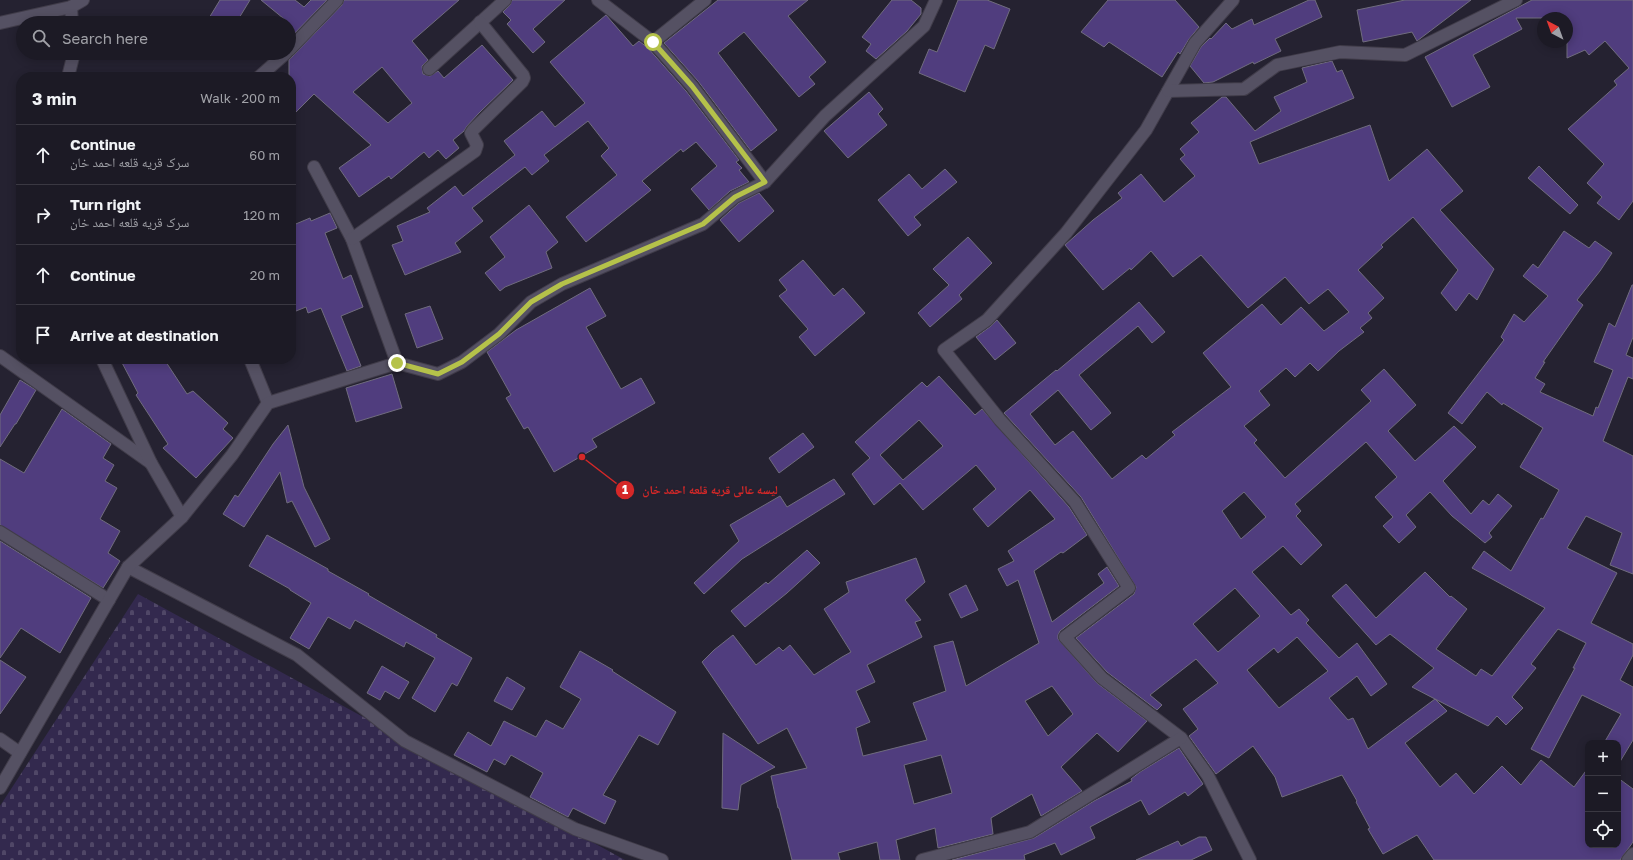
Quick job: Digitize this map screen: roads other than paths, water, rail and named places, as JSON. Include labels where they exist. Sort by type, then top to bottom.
[{"type":"street","points":[[31,16],[71,7],[83,0]]},
{"type":"street","points":[[296,43],[337,0]]},
{"type":"street","points":[[429,69],[505,0]]},
{"type":"street","points":[[598,0],[653,42],[692,86],[765,182]]},
{"type":"street","points":[[653,42],[705,0]]},
{"type":"street","points":[[1233,0],[1195,43],[1146,130],[1066,233],[988,320],[944,350],[1000,420],[1075,502],[1129,588],[1065,637],[1102,678],[1181,738],[1208,776],[1250,860]]},
{"type":"street","points":[[1168,91],[1244,89],[1277,65],[1340,52],[1405,55],[1516,0]]},
{"type":"street","points":[[0,788],[128,567],[182,517],[232,455],[268,403],[397,363],[438,374],[462,362],[499,334],[531,302],[562,284],[703,224],[735,197],[765,182],[824,116],[924,26],[933,1]]},
{"type":"street","points":[[71,7],[72,16]]},
{"type":"street","points":[[0,23],[16,19]]},
{"type":"street","points":[[352,239],[475,151],[477,145],[471,133],[473,130],[522,82],[524,78],[523,75],[480,22]]},
{"type":"street","points":[[69,72],[72,60]]},
{"type":"street","points":[[265,72],[278,60]]},
{"type":"street","points":[[314,167],[352,239],[397,363]]},
{"type":"street","points":[[0,356],[151,463]]},
{"type":"street","points":[[104,364],[151,463],[182,517]]},
{"type":"street","points":[[252,364],[268,403]]},
{"type":"street","points":[[0,532],[109,600]]},
{"type":"street","points":[[128,567],[297,655],[405,741],[575,829],[662,860]]},
{"type":"street","points":[[922,860],[1030,832],[1181,738]]},
{"type":"street","points":[[0,739],[20,753]]},
{"type":"street","points":[[1628,860],[1633,854]]},
{"type":"place","name":"لیسه عالی قریه قلعه احمد خان","points":[[582,457]]}]
